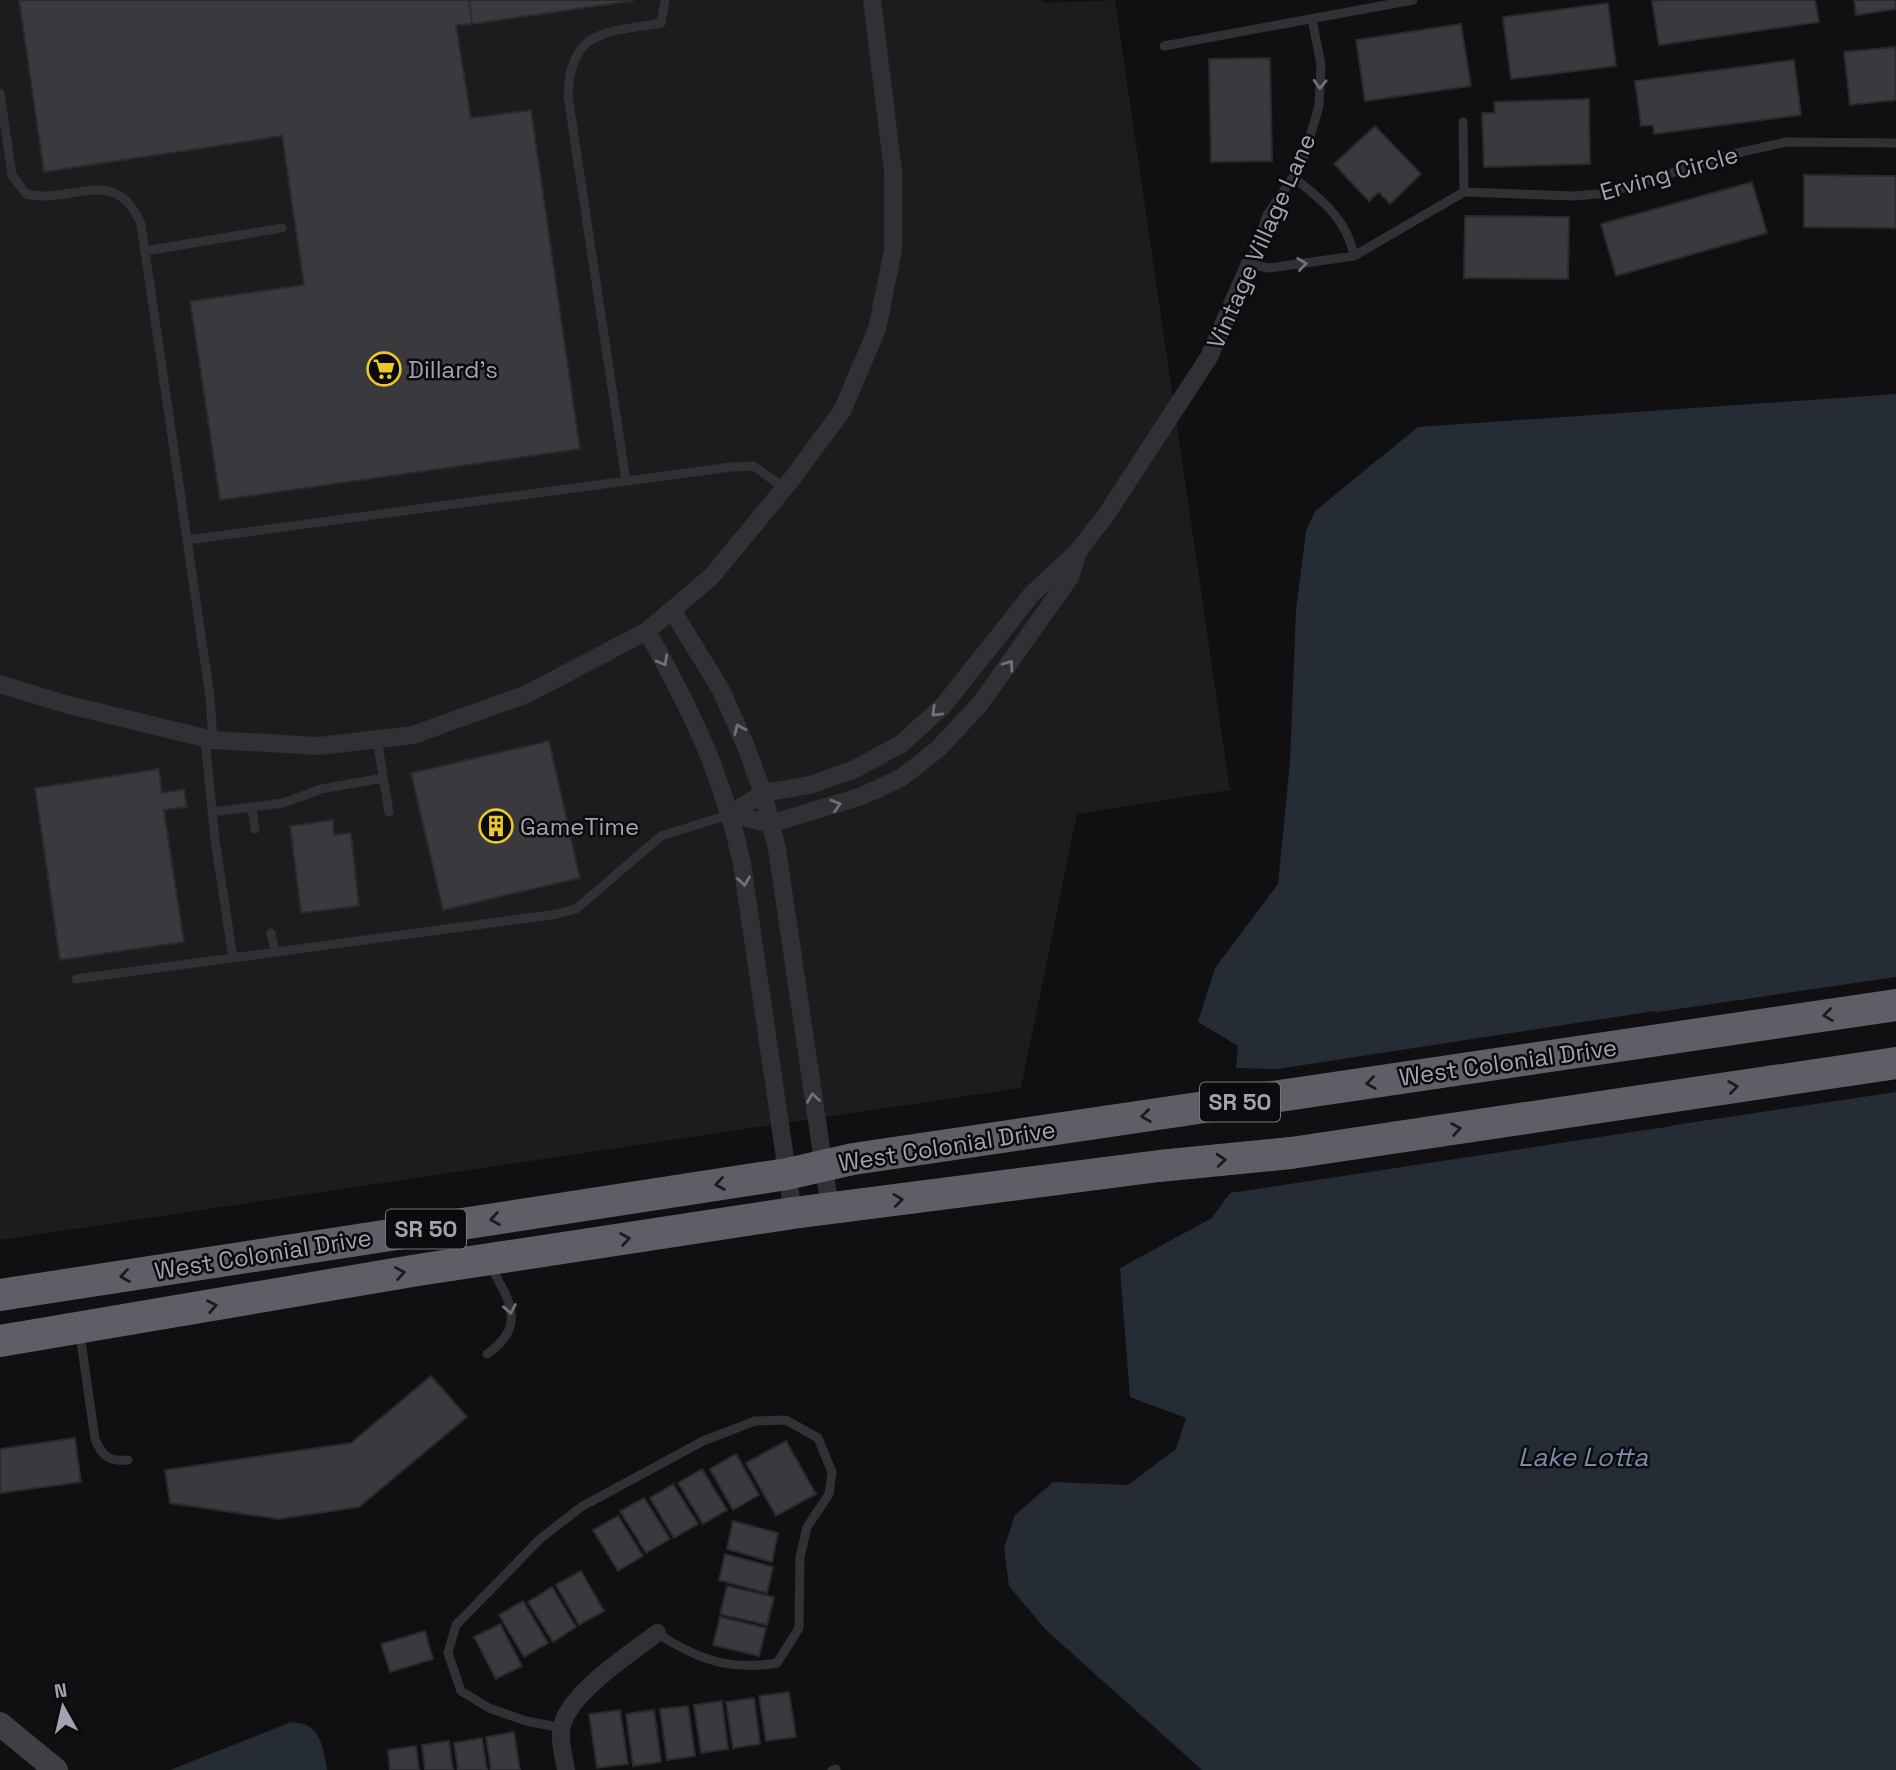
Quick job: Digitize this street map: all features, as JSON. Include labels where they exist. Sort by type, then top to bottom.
[{"type":"highway","name":"West Colonial Drive","points":[[0,1295],[787,1174],[853,1159],[1896,1005]]},
{"type":"highway","name":"West Colonial Drive","points":[[0,1341],[487,1259],[793,1213],[1159,1166],[1291,1153],[1896,1063]]},
{"type":"street","points":[[0,684],[209,740],[315,746],[414,735],[527,694],[647,631],[711,577],[784,488],[842,411],[877,329],[893,250],[894,171],[873,0]]},
{"type":"street","name":"Vintage Village Lane","points":[[731,814],[763,793],[810,785],[855,769],[901,744],[943,706],[1031,595],[1078,551],[1106,515],[1209,357],[1250,264]]},
{"type":"street","name":"Vintage Village Lane","points":[[770,824],[862,796],[901,778],[938,749],[980,704],[1044,617],[1070,577],[1078,551]]},
{"type":"street","points":[[672,610],[721,690],[763,793],[830,1209]]},
{"type":"street","points":[[647,631],[685,699],[720,779],[731,814],[742,864],[793,1213]]},
{"type":"street","points":[[731,814],[770,824]]},
{"type":"street","points":[[566,1770],[562,1728],[565,1714],[585,1690],[657,1633]]},
{"type":"street","points":[[0,1724],[56,1770]]},
{"type":"lane","points":[[626,481],[568,96],[569,75],[580,47],[589,41],[604,34],[661,23],[665,0]]},
{"type":"lane","points":[[1164,46],[1413,0]]},
{"type":"lane","name":"Vintage Village Lane","points":[[1250,264],[1267,215],[1302,163],[1319,106],[1321,65],[1312,19]]},
{"type":"lane","points":[[0,93],[12,175],[26,194],[42,198],[97,189],[111,190],[124,196],[134,207],[141,224],[210,696],[212,812],[233,958]]},
{"type":"lane","points":[[1250,264],[1269,268],[1354,256],[1464,192],[1463,122]]},
{"type":"lane","name":"Erving Circle","points":[[1464,192],[1575,196],[1608,193],[1733,154],[1786,142],[1896,144]]},
{"type":"lane","points":[[1293,177],[1333,210],[1352,243],[1354,256]]},
{"type":"lane","points":[[145,251],[282,228]]},
{"type":"lane","points":[[187,540],[754,466],[784,488]]},
{"type":"lane","points":[[377,739],[389,812]]},
{"type":"lane","points":[[212,812],[283,803],[321,789],[383,778]]},
{"type":"lane","points":[[251,808],[255,829]]},
{"type":"lane","points":[[76,979],[557,914],[576,909],[661,836],[731,814]]},
{"type":"lane","points":[[271,933],[275,952]]},
{"type":"lane","points":[[487,1259],[507,1297],[512,1319],[510,1332],[501,1345],[488,1354]]},
{"type":"lane","points":[[79,1329],[98,1446],[106,1458],[128,1460]]},
{"type":"lane","points":[[562,1728],[526,1721],[489,1708],[461,1690],[448,1653],[456,1625],[540,1539],[581,1507],[704,1441],[755,1421],[786,1420],[818,1438],[832,1472],[830,1494],[807,1527],[800,1558],[799,1628],[776,1662],[749,1667],[692,1656],[657,1633]]},
{"type":"shaded area","points":[[0,0],[1043,0],[1044,3],[1115,0],[1230,790],[1077,814],[1021,1088],[0,1240]]},
{"type":"water","name":"Lake Lotta","points":[[1896,394],[1896,1770],[1202,1770],[1046,1630],[1009,1586],[1004,1548],[1015,1515],[1053,1482],[1128,1485],[1176,1449],[1186,1418],[1130,1397],[1120,1268],[1212,1218],[1230,1193],[1672,1126],[1655,1011],[1277,1069],[1236,1068],[1238,1046],[1198,1022],[1215,968],[1278,884],[1290,762],[1296,610],[1306,531],[1315,511],[1418,427]]},
{"type":"water","points":[[291,1722],[301,1723],[314,1731],[324,1752],[327,1770],[170,1770]]},
{"type":"pier","points":[[1896,977],[1896,1092],[1668,1126],[1651,1013]]},
{"type":"building","points":[[19,0],[469,0],[472,24],[456,25],[471,118],[531,110],[580,449],[220,500],[190,301],[304,285],[282,136],[44,172]]},
{"type":"building","points":[[469,0],[633,0],[633,1],[472,24]]},
{"type":"building","points":[[1815,0],[1819,22],[1659,45],[1652,1]]},
{"type":"building","points":[[1854,0],[1896,0],[1896,9],[1856,15]]},
{"type":"building","points":[[1608,3],[1616,66],[1511,79],[1503,17]]},
{"type":"building","points":[[1461,24],[1471,86],[1365,101],[1356,40]]},
{"type":"building","points":[[1896,47],[1896,100],[1850,105],[1844,52]]},
{"type":"building","points":[[1270,58],[1272,161],[1211,162],[1209,59]]},
{"type":"building","points":[[1794,60],[1801,115],[1654,134],[1653,125],[1641,126],[1635,81]]},
{"type":"building","points":[[1589,99],[1590,164],[1484,167],[1482,113],[1495,113],[1494,102]]},
{"type":"building","points":[[1375,126],[1421,174],[1390,204],[1379,192],[1369,201],[1334,164]]},
{"type":"building","points":[[1804,175],[1896,176],[1896,228],[1804,227]]},
{"type":"building","points":[[1752,182],[1767,233],[1616,276],[1601,224]]},
{"type":"building","points":[[1465,216],[1569,217],[1568,279],[1464,278]]},
{"type":"building","name":"GameTime","points":[[549,741],[580,878],[443,910],[411,773]]},
{"type":"building","points":[[159,769],[162,793],[184,789],[187,807],[164,810],[184,942],[60,960],[35,788]]},
{"type":"building","points":[[333,820],[334,835],[351,833],[359,906],[301,913],[290,826]]},
{"type":"building","points":[[431,1376],[467,1417],[359,1507],[279,1519],[170,1503],[165,1470],[351,1443]]},
{"type":"building","points":[[75,1438],[81,1482],[0,1493],[0,1449]]},
{"type":"building","points":[[786,1441],[816,1494],[776,1516],[746,1463]]},
{"type":"building","points":[[736,1454],[759,1495],[733,1510],[710,1469]]},
{"type":"building","points":[[702,1469],[727,1510],[703,1524],[678,1483]]},
{"type":"building","points":[[673,1484],[698,1524],[674,1538],[650,1498]]},
{"type":"building","points":[[644,1498],[670,1539],[646,1553],[620,1511]]},
{"type":"building","points":[[618,1516],[643,1556],[618,1571],[593,1530]]},
{"type":"building","points":[[733,1521],[778,1533],[772,1562],[727,1549]]},
{"type":"building","points":[[725,1554],[773,1567],[767,1593],[719,1580]]},
{"type":"building","points":[[581,1571],[604,1611],[579,1625],[556,1585]]},
{"type":"building","points":[[727,1586],[774,1597],[767,1625],[720,1614]]},
{"type":"building","points":[[552,1587],[576,1627],[553,1642],[528,1602]]},
{"type":"building","points":[[523,1601],[548,1643],[524,1657],[499,1615]]},
{"type":"building","points":[[720,1617],[766,1628],[759,1656],[713,1645]]},
{"type":"building","points":[[500,1624],[522,1666],[496,1679],[474,1637]]},
{"type":"building","points":[[425,1631],[433,1659],[390,1672],[381,1644]]},
{"type":"building","points":[[789,1692],[796,1737],[766,1741],[759,1696]]},
{"type":"building","points":[[754,1698],[760,1744],[733,1748],[726,1702]]},
{"type":"building","points":[[722,1701],[728,1749],[701,1753],[694,1705]]},
{"type":"building","points":[[688,1706],[695,1756],[667,1760],[660,1709]]},
{"type":"building","points":[[620,1710],[628,1764],[597,1768],[589,1714]]},
{"type":"building","points":[[654,1710],[661,1762],[633,1766],[626,1714]]},
{"type":"building","points":[[514,1732],[520,1770],[491,1770],[486,1737]]},
{"type":"building","points":[[482,1738],[487,1770],[458,1770],[454,1743]]},
{"type":"building","points":[[449,1741],[453,1770],[425,1770],[422,1745]]},
{"type":"building","points":[[416,1746],[419,1770],[390,1770],[388,1750]]},
{"type":"place","name":"Dillard's","points":[[384,369]]},
{"type":"place","name":"GameTime","points":[[496,826]]}]
